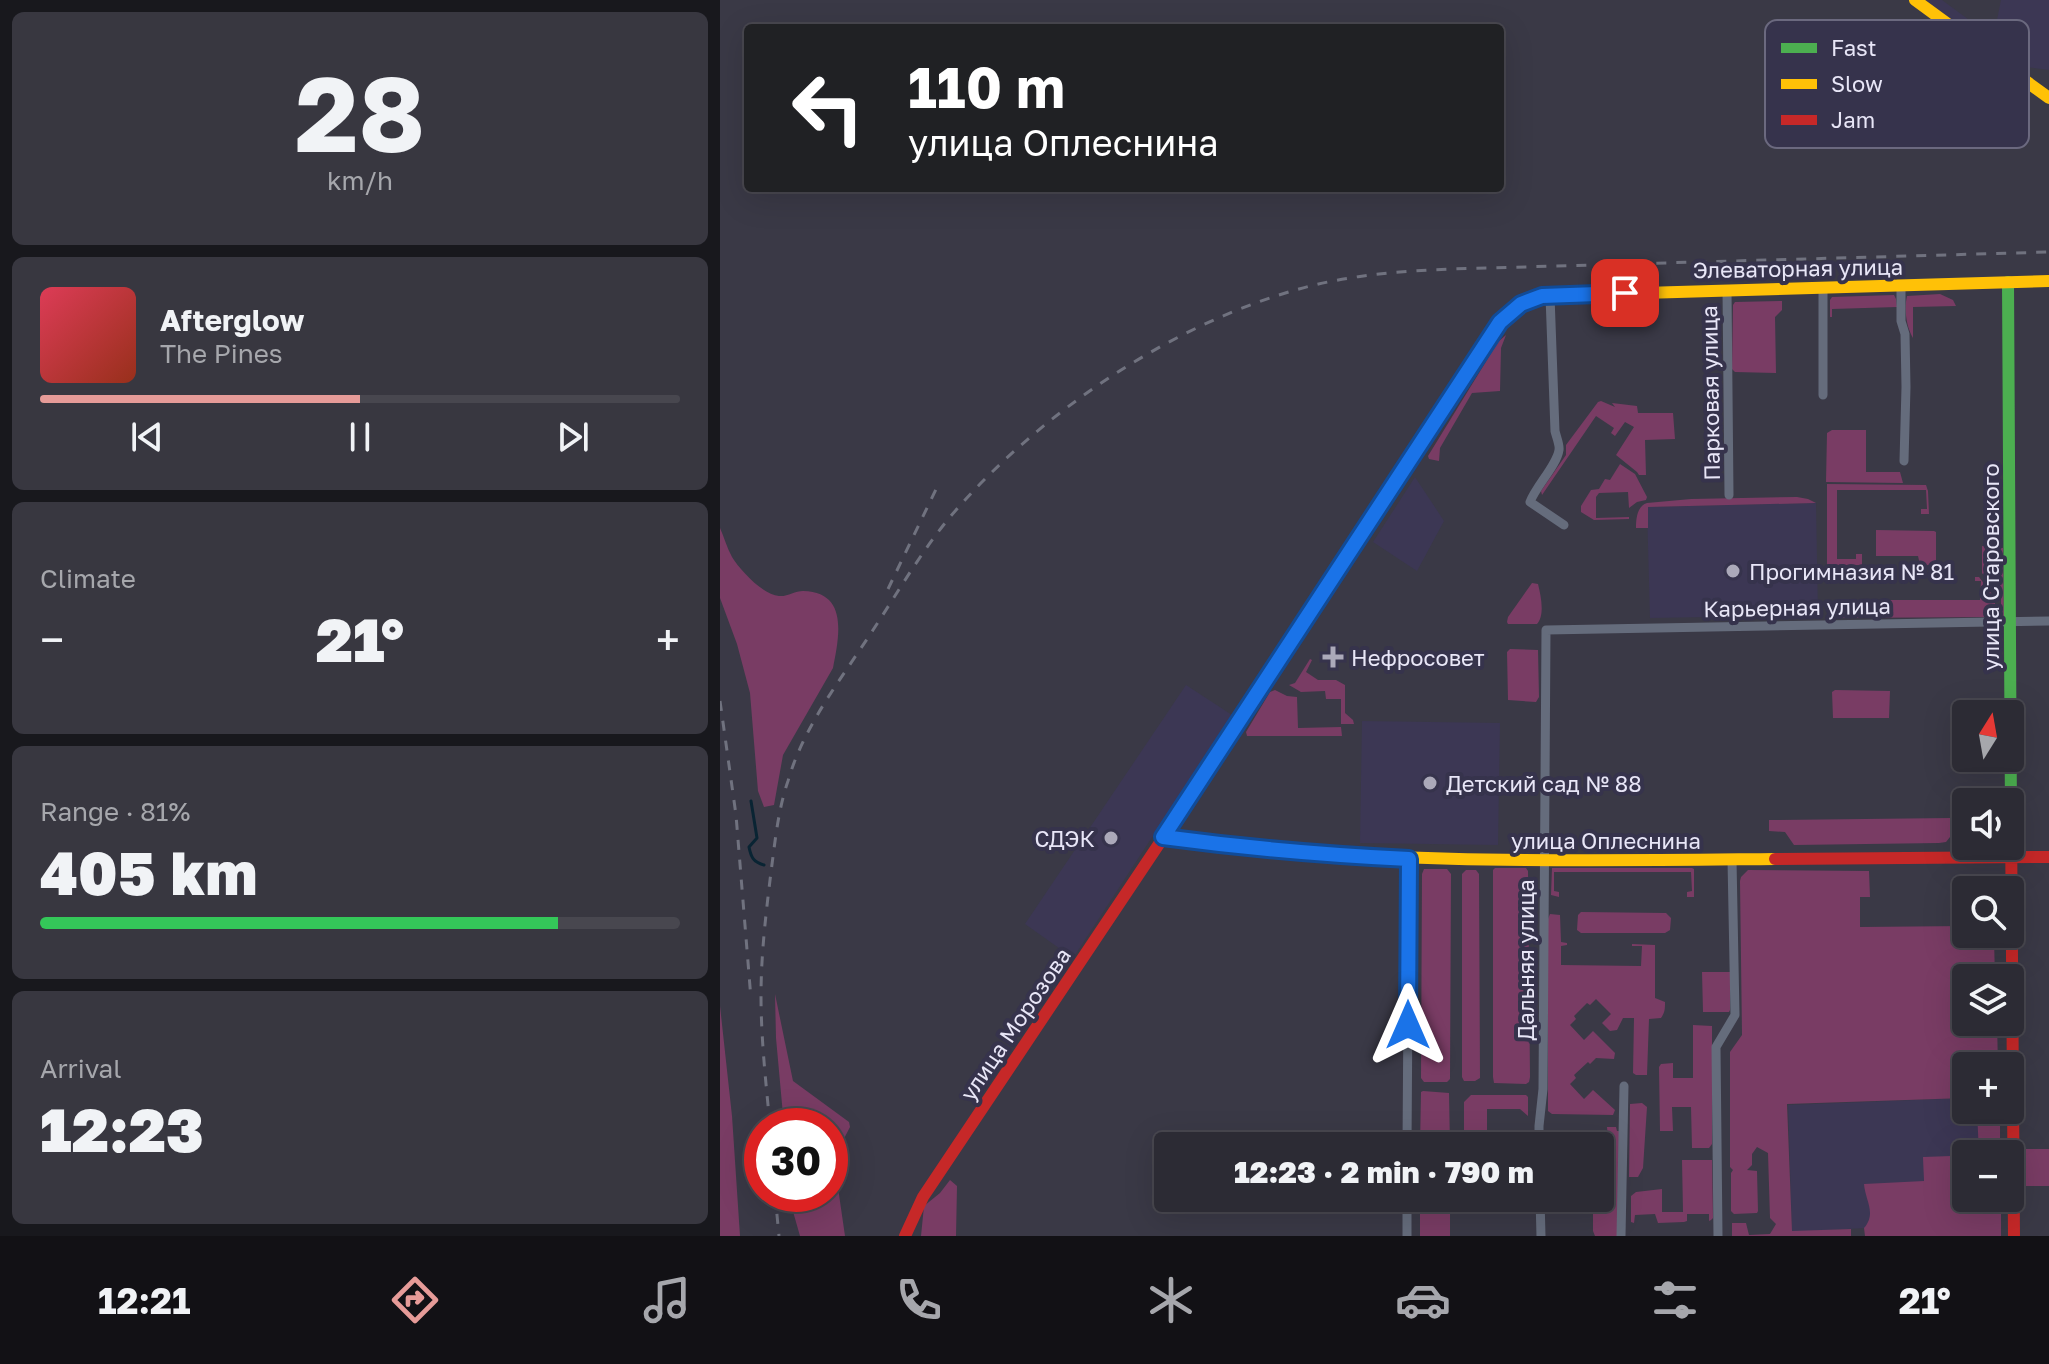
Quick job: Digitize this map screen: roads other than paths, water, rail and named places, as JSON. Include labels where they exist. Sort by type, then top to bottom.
[{"type":"street","points":[[1915,0],[1942,20]]},
{"type":"street","points":[[2029,83],[2049,98]]},
{"type":"street","name":"Элеваторная улица","points":[[1163,837],[1494,330],[1521,304],[1550,296],[2049,281]]},
{"type":"street","name":"улица Старовского","points":[[2008,282],[2011,788]]},
{"type":"street","points":[[1901,286],[1906,374],[1904,461]]},
{"type":"street","points":[[1823,288],[1823,395]]},
{"type":"street","name":"Парковая улица","points":[[1727,290],[1729,495]]},
{"type":"street","points":[[1550,296],[1555,431],[1559,451],[1530,502],[1564,525]]},
{"type":"street","name":"Карьерная улица","points":[[1546,630],[2049,621]]},
{"type":"street","name":"Дальняя улица","points":[[1539,1132],[1543,1089],[1546,630]]},
{"type":"street","name":"улица Оплеснина","points":[[1163,837],[1251,848],[1409,859],[1952,858]]},
{"type":"street","name":"улица Морозова","points":[[905,1236],[923,1197],[1163,837]]},
{"type":"street","name":"улица Оплеснина","points":[[2024,858],[2049,857]]},
{"type":"street","points":[[1407,1132],[1409,859]]},
{"type":"street","points":[[1718,1236],[1716,1047],[1735,1015],[1732,860]]},
{"type":"street","name":"улица Старовского","points":[[2011,860],[2014,1236]]},
{"type":"street","points":[[1621,1236],[1624,1086]]},
{"type":"street","points":[[1407,1212],[1407,1236]]},
{"type":"street","points":[[1540,1212],[1541,1236]]},
{"type":"waterway","points":[[751,801],[757,838],[749,847],[753,859],[764,865]]},
{"type":"railway","points":[[768,1108],[761,1012],[764,934],[779,815],[795,760],[837,684],[919,558],[950,517],[1023,443],[1108,378],[1202,325],[1250,305],[1299,289],[1356,277],[1452,269],[2049,252]]},
{"type":"railway","points":[[888,589],[940,481]]},
{"type":"railway","points":[[720,701],[736,815],[751,999]]},
{"type":"railway","points":[[777,1212],[779,1236]]},
{"type":"place","name":"Прогимназия № 81","points":[[1733,571]]},
{"type":"place","name":"Нефросовет","points":[[1333,657]]},
{"type":"place","name":"Детский сад № 88","points":[[1430,783]]},
{"type":"place","name":"СДЭК","points":[[1111,838]]}]
